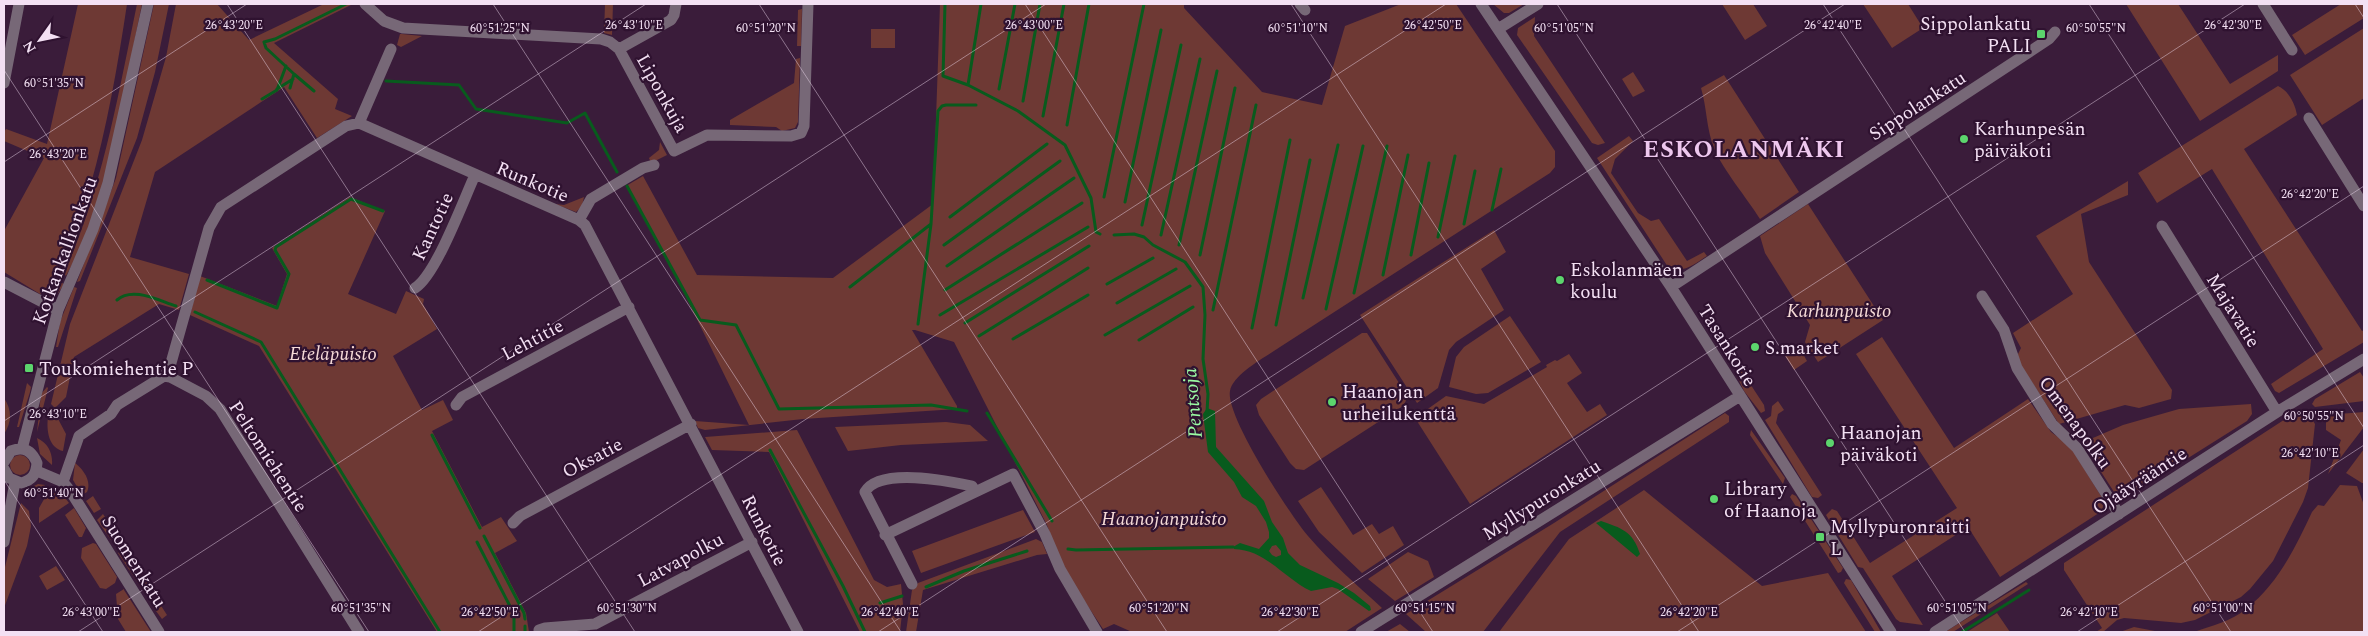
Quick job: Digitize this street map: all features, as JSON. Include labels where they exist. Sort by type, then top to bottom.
[{"type":"street","points":[[4,83],[19,4]]},
{"type":"street","name":"Kotkankallionkatu","points":[[22,449],[58,310],[93,229],[108,184],[148,4]]},
{"type":"street","name":"Liponkuja","points":[[365,4],[384,21],[398,27],[602,39],[610,42],[619,49],[674,151],[708,134],[791,136],[802,133],[804,126],[808,4]]},
{"type":"street","points":[[619,49],[671,20],[676,4]]},
{"type":"street","name":"Tasankotie","points":[[1481,4],[1671,287],[1891,632]]},
{"type":"street","points":[[1498,29],[1538,4]]},
{"type":"street","points":[[2263,4],[2292,50]]},
{"type":"street","name":"Sippolankatu","points":[[1671,287],[2049,39],[2055,32]]},
{"type":"street","points":[[37,471],[63,482],[79,436],[111,414],[117,405],[164,376],[171,367],[209,228],[214,216],[231,199],[346,126],[359,123],[391,49]]},
{"type":"street","points":[[2309,118],[2363,201]]},
{"type":"street","name":"Runkotie","points":[[359,123],[475,176],[579,220],[588,230],[798,632]]},
{"type":"street","points":[[579,220],[591,199],[644,168],[654,165]]},
{"type":"street","name":"Kantotie","points":[[416,288],[422,284],[432,268],[475,176]]},
{"type":"street","name":"Majavatie","points":[[2162,226],[2277,412]]},
{"type":"street","points":[[4,282],[58,310]]},
{"type":"street","name":"Omenapolku","points":[[1982,296],[2004,330],[2017,368],[2052,424],[2076,448],[2120,514]]},
{"type":"street","name":"Lehtitie","points":[[456,405],[462,397],[629,307]]},
{"type":"street","name":"Ojaäyrääntie","points":[[1935,632],[2277,412],[2364,359]]},
{"type":"street","name":"Peltomiehentie","points":[[164,376],[170,377],[206,396],[220,409],[359,632]]},
{"type":"street","name":"Myllypuronkatu","points":[[1361,632],[1740,396]]},
{"type":"street","name":"Oksatie","points":[[513,523],[520,516],[691,424]]},
{"type":"street","points":[[4,462],[11,451],[22,449],[34,456],[37,463],[37,471],[27,482],[15,482],[9,478],[4,469]]},
{"type":"street","points":[[886,535],[1013,474],[1045,534],[1060,570],[1097,632]]},
{"type":"street","points":[[912,584],[865,492],[868,487],[887,479],[916,478],[947,480],[972,486],[975,492]]},
{"type":"street","points":[[4,542],[15,482]]},
{"type":"street","name":"Suomenkatu","points":[[63,482],[78,502],[159,632]]},
{"type":"street","name":"Latvapolku","points":[[539,630],[595,624],[752,542]]},
{"type":"green space","points":[[78,4],[127,4],[112,96],[90,187],[81,214],[45,293],[40,294],[4,272],[4,231],[44,158],[4,141],[4,132],[6,129],[47,144]]},
{"type":"green space","points":[[137,4],[142,4],[104,179],[81,246],[66,276],[64,273],[89,207],[108,140]]},
{"type":"green space","points":[[154,4],[169,4],[155,72],[137,138],[80,281],[77,282],[116,178]]},
{"type":"green space","points":[[176,4],[217,4],[249,40],[324,4],[353,4],[274,43],[338,99],[335,109],[352,116],[317,138],[284,87],[155,172],[130,257],[189,274],[179,310],[159,304],[74,357],[66,397],[55,408],[51,404],[70,324],[142,140],[166,57]]},
{"type":"green space","points":[[605,4],[613,4],[612,35],[604,33]]},
{"type":"green space","name":"Haanojanpuisto","points":[[940,4],[1184,4],[1184,8],[1262,92],[1322,105],[1345,26],[1401,4],[1456,4],[1555,151],[1555,167],[1550,173],[1243,372],[1232,385],[1230,391],[1231,403],[1248,442],[1260,465],[1299,525],[1325,555],[1382,608],[1345,632],[1132,632],[1114,624],[1103,629],[1062,567],[1047,525],[954,342],[915,330],[912,330],[957,409],[803,419],[705,430],[698,428],[695,421],[749,425],[685,295],[626,186],[643,176],[697,275],[833,278],[933,204]]},
{"type":"green space","points":[[1493,4],[1524,4],[1509,13],[1504,13]]},
{"type":"green space","points":[[1722,4],[1753,4],[1767,26],[1745,40]]},
{"type":"green space","points":[[1863,4],[1908,4],[1923,28],[1892,48]]},
{"type":"green space","points":[[2126,4],[2178,4],[2230,84],[2278,55],[2278,71],[2200,121]]},
{"type":"green space","points":[[2341,4],[2364,4],[2364,18],[2305,55],[2292,35]]},
{"type":"green space","points":[[802,9],[801,46],[797,46],[798,10]]},
{"type":"green space","points":[[1535,17],[1534,36],[1605,143],[1598,145],[1592,143],[1517,35],[1518,28]]},
{"type":"green space","points":[[2364,28],[2364,98],[2322,125],[2290,75]]},
{"type":"green space","points":[[871,29],[895,29],[895,48],[871,48]]},
{"type":"green space","points":[[400,34],[422,36],[401,47],[397,45]]},
{"type":"green space","points":[[800,58],[798,122],[795,128],[782,131],[776,127],[730,125],[730,120],[794,83],[796,59]]},
{"type":"green space","points":[[1633,72],[1645,91],[1633,97],[1622,79]]},
{"type":"green space","points":[[1724,75],[1799,192],[1760,219],[1718,157],[1709,133],[1701,88]]},
{"type":"green space","points":[[2278,86],[2291,98],[2297,115],[2244,149],[2362,331],[2364,330],[2364,342],[2279,393],[2275,391],[2271,384],[2323,349],[2212,169],[2157,203],[2138,173]]},
{"type":"green space","points":[[1629,136],[1633,141],[1615,159],[1611,173],[1638,213],[1651,221],[1659,219],[1687,261],[1704,252],[1707,256],[1689,267],[1674,269],[1668,267],[1597,158]]},
{"type":"green space","points":[[660,142],[667,155],[651,163],[649,158],[659,150]]},
{"type":"green space","points":[[2128,181],[2128,195],[2081,214],[2089,262],[2172,390],[2171,399],[2139,408],[2125,405],[2059,424],[2016,358],[2021,348],[2013,333],[2073,294],[2036,236]]},
{"type":"green space","name":"Eteläpuisto","points":[[350,197],[385,211],[348,294],[396,314],[406,291],[424,299],[423,304],[437,329],[393,356],[422,410],[443,400],[453,420],[432,431],[482,527],[501,517],[517,541],[495,553],[526,613],[529,632],[437,632],[259,346],[190,315],[200,276],[277,306],[287,274],[272,248]]},
{"type":"green space","points":[[584,197],[582,206],[576,212],[555,204],[564,205]]},
{"type":"green space","name":"Karhunpuisto","points":[[1808,204],[1883,320],[1818,362],[1805,342],[1810,325],[1765,253],[1760,236]]},
{"type":"green space","points":[[1494,230],[1506,252],[1481,269],[1504,310],[1456,342],[1449,350],[1438,388],[1417,403],[1360,315]]},
{"type":"green space","points":[[62,283],[64,284],[57,295],[49,297],[54,288]]},
{"type":"green space","points":[[74,287],[77,288],[58,347],[56,347],[60,322]]},
{"type":"green space","points":[[1510,316],[1541,362],[1488,393],[1476,394],[1449,387],[1456,357],[1464,347]]},
{"type":"green space","name":"Haanojan urheilukenttä","points":[[1362,333],[1367,333],[1408,397],[1403,406],[1304,470],[1296,469],[1290,463],[1259,415],[1256,405],[1261,399]]},
{"type":"green space","points":[[1882,337],[1954,448],[2028,399],[2051,432],[2070,446],[2104,501],[2102,511],[2000,577],[1968,527],[1892,576],[1923,625],[1900,622],[1896,619],[1863,568],[1858,567],[1826,515],[1832,509],[1837,511],[1870,563],[1957,508],[1856,354]]},
{"type":"green space","points":[[1799,347],[1807,361],[1794,370],[1785,356]]},
{"type":"green space","points":[[1569,354],[1582,373],[1567,383],[1587,412],[1600,404],[1607,415],[1470,504],[1415,418],[1446,396],[1484,404],[1547,367],[1546,365]]},
{"type":"green space","points":[[1741,370],[1764,405],[1765,411],[1761,413],[1744,391],[1736,374]]},
{"type":"green space","points":[[2360,372],[2364,378],[2364,401],[2315,407],[2312,404],[2315,399]]},
{"type":"green space","points":[[27,383],[31,387],[30,392],[19,427],[17,427]]},
{"type":"green space","points":[[48,388],[37,432],[41,394]]},
{"type":"green space","points":[[4,398],[10,416],[4,434]]},
{"type":"green space","points":[[1778,401],[1784,410],[1778,414],[1776,423],[1822,495],[1818,498],[1812,497],[1765,420],[1771,416],[1772,406]]},
{"type":"green space","points":[[2251,404],[2252,414],[2247,421],[2123,499],[2116,495],[2085,447],[2086,441],[2123,425],[2179,409]]},
{"type":"green space","points":[[49,411],[56,415],[66,434],[63,451],[57,449],[50,440],[48,434]]},
{"type":"green space","points":[[2364,412],[2364,427],[2328,474],[2341,440],[2326,430],[2326,415]]},
{"type":"green space","points":[[1725,413],[1729,416],[1729,422],[1560,532],[1483,632],[1426,632],[1406,614],[1554,523]]},
{"type":"green space","points":[[2290,416],[2308,417],[2315,424],[2308,488],[2303,502],[2273,561],[2250,589],[2241,597],[2195,620],[2181,623],[2124,618],[2117,620],[2103,632],[2096,632],[2102,628],[2064,570],[2064,563]]},
{"type":"green space","points":[[946,422],[970,425],[988,441],[901,445],[848,451],[835,427]]},
{"type":"green space","points":[[797,430],[874,580],[887,587],[901,584],[903,604],[900,632],[860,632],[769,452],[712,450],[705,437]]},
{"type":"green space","points":[[1751,430],[1785,478],[1783,484],[1750,435]]},
{"type":"green space","points":[[37,438],[49,449],[52,456],[52,465],[40,454]]},
{"type":"green space","points":[[2364,449],[2364,483],[2362,483],[2346,473]]},
{"type":"green space","points":[[20,455],[27,458],[30,465],[27,472],[20,475],[13,472],[10,465],[13,458]]},
{"type":"green space","points":[[75,463],[84,472],[88,480],[87,492],[82,495],[73,480]]},
{"type":"green space","points":[[38,484],[45,485],[35,498],[28,499],[23,497],[28,489]]},
{"type":"green space","points":[[2340,485],[2357,486],[2364,505],[2364,632],[2194,632],[2234,617],[2257,599],[2285,565],[2312,512],[2318,505],[2324,506]]},
{"type":"green space","points":[[51,487],[63,495],[69,503],[39,523],[39,508]]},
{"type":"green space","points":[[1321,487],[1353,535],[1372,524],[1379,534],[1393,526],[1404,545],[1362,573],[1319,532],[1298,501]]},
{"type":"green space","points":[[1644,490],[1762,586],[1828,573],[1866,632],[1499,632],[1569,539]]},
{"type":"green space","points":[[1792,494],[1796,496],[1843,568],[1841,572],[1838,573],[1790,497]]},
{"type":"green space","points":[[93,496],[101,509],[94,513],[86,501]]},
{"type":"green space","points":[[21,503],[29,511],[31,526],[27,546],[4,608],[4,571]]},
{"type":"green space","points":[[74,508],[86,528],[82,537],[79,537],[65,515]]},
{"type":"green space","points":[[1023,510],[1035,532],[921,573],[912,551]]},
{"type":"green space","points":[[103,514],[117,535],[111,540],[97,520]]},
{"type":"green space","points":[[1036,539],[1042,542],[1047,554],[1037,555],[923,590],[916,632],[906,632],[912,590],[918,583]]},
{"type":"green space","points":[[93,543],[96,544],[117,577],[115,583],[106,589],[100,588],[81,558],[82,548]]},
{"type":"green space","points":[[126,548],[153,591],[146,595],[118,553]]},
{"type":"green space","points":[[1408,552],[1428,561],[1434,577],[1395,601],[1368,579]]},
{"type":"green space","points":[[56,566],[65,580],[47,590],[39,576]]},
{"type":"green space","points":[[1846,579],[1851,580],[1881,632],[1875,632],[1844,583]]},
{"type":"green space","points":[[2026,582],[2028,584],[1953,632],[1945,632]]},
{"type":"green space","points":[[124,589],[151,632],[126,632],[118,619],[116,594]]},
{"type":"green space","points":[[158,601],[167,615],[162,619],[153,607]]},
{"type":"green space","points":[[1997,613],[2010,632],[1967,632]]},
{"type":"green space","points":[[1400,624],[1410,632],[1386,632]]},
{"type":"green space","points":[[2134,627],[2160,632],[2120,632]]},
{"type":"shaded area","points":[[1207,408],[1215,411],[1216,447],[1264,501],[1272,522],[1283,538],[1288,553],[1300,565],[1338,583],[1354,593],[1370,606],[1371,610],[1369,611],[1338,589],[1332,587],[1311,591],[1256,554],[1234,549],[1233,547],[1240,543],[1259,549],[1269,538],[1269,532],[1266,522],[1256,506],[1242,497],[1234,482],[1208,452],[1203,414]],"holes":[[[1276,545],[1281,551],[1281,555],[1276,557],[1269,551],[1272,546]]]},
{"type":"shaded area","points":[[1601,521],[1615,526],[1630,535],[1640,554],[1637,557],[1596,523]]},
{"type":"waterway","points":[[290,88],[294,74],[266,48],[264,42],[275,39],[346,4]]},
{"type":"waterway","points":[[945,4],[943,76],[968,85]]},
{"type":"waterway","name":"Pentsoja","points":[[981,4],[968,85],[1018,111],[1065,145],[1091,198],[1096,232],[1100,234]]},
{"type":"waterway","points":[[999,89],[1015,4]]},
{"type":"waterway","points":[[1023,101],[1040,4]]},
{"type":"waterway","points":[[1043,116],[1064,4]]},
{"type":"waterway","points":[[1067,125],[1089,4]]},
{"type":"waterway","points":[[1104,197],[1144,4]]},
{"type":"waterway","points":[[1125,202],[1161,30]]},
{"type":"waterway","points":[[1142,225],[1181,45]]},
{"type":"waterway","points":[[1161,235],[1200,59]]},
{"type":"waterway","points":[[262,99],[277,90],[286,66]]},
{"type":"waterway","points":[[1179,245],[1217,71]]},
{"type":"waterway","points":[[294,74],[314,91]]},
{"type":"waterway","points":[[277,89],[293,79]]},
{"type":"waterway","points":[[386,81],[459,85],[476,109],[567,123],[585,113],[617,172]]},
{"type":"waterway","points":[[1200,255],[1235,88]]},
{"type":"waterway","points":[[918,324],[931,224],[938,111],[942,106],[946,105],[976,105]]},
{"type":"waterway","points":[[1213,310],[1256,105]]},
{"type":"waterway","points":[[1252,328],[1290,140]]},
{"type":"waterway","points":[[950,217],[1047,144]]},
{"type":"waterway","points":[[1303,298],[1338,145]]},
{"type":"waterway","points":[[1326,309],[1363,146]]},
{"type":"waterway","points":[[1354,293],[1387,146]]},
{"type":"waterway","points":[[1383,275],[1408,155]]},
{"type":"waterway","points":[[1438,237],[1455,156]]},
{"type":"waterway","points":[[1276,325],[1310,160]]},
{"type":"waterway","points":[[944,245],[1060,161]]},
{"type":"waterway","points":[[1411,255],[1429,163]]},
{"type":"waterway","points":[[1492,210],[1501,169]]},
{"type":"waterway","points":[[1464,224],[1475,171]]},
{"type":"waterway","points":[[947,266],[1074,178]]},
{"type":"waterway","points":[[627,186],[700,320],[736,325],[779,409],[931,405],[967,411]]},
{"type":"waterway","points":[[207,280],[277,308],[289,274],[275,250],[276,247],[351,199],[383,211]]},
{"type":"waterway","points":[[945,290],[1082,203]]},
{"type":"waterway","points":[[850,287],[931,224]]},
{"type":"waterway","points":[[940,315],[1088,227]]},
{"type":"waterway","name":"Pentsoja","points":[[1114,235],[1134,234],[1144,237],[1153,245],[1185,262],[1203,287],[1205,315],[1203,359],[1208,394],[1207,412]]},
{"type":"waterway","points":[[965,323],[1089,246]]},
{"type":"waterway","points":[[1107,284],[1153,258]]},
{"type":"waterway","points":[[979,336],[1088,268]]},
{"type":"waterway","points":[[1117,303],[1176,269]]},
{"type":"waterway","points":[[1105,335],[1190,286]]},
{"type":"waterway","points":[[117,300],[123,296],[138,294],[176,306]]},
{"type":"waterway","points":[[1013,339],[1088,295]]},
{"type":"waterway","points":[[1139,340],[1193,307]]},
{"type":"waterway","points":[[195,312],[261,342],[440,632]]},
{"type":"waterway","points":[[987,413],[1052,521]]},
{"type":"waterway","points":[[432,435],[480,528]]},
{"type":"waterway","points":[[770,450],[843,586],[865,632]]},
{"type":"waterway","points":[[484,536],[524,613],[525,619]]},
{"type":"waterway","points":[[477,542],[514,614],[514,631]]},
{"type":"waterway","points":[[1068,549],[1233,547]]},
{"type":"waterway","points":[[926,587],[964,571],[1027,551]]},
{"type":"waterway","points":[[1962,632],[2029,590]]},
{"type":"waterway","points":[[880,603],[902,596]]},
{"type":"waterway","points":[[525,626],[525,632]]},
{"type":"place","name":"Sippolankatu PALI","points":[[2041,34]]},
{"type":"place","name":"Karhunpesän päiväkoti","points":[[1964,139]]},
{"type":"place","name":"Eskolanmäen koulu","points":[[1560,280]]},
{"type":"place","name":"S.market","points":[[1755,347]]},
{"type":"place","name":"Toukomiehentie P","points":[[29,368]]},
{"type":"place","name":"Haanojan urheilukenttä","points":[[1332,402]]},
{"type":"place","name":"Haanojan päiväkoti","points":[[1830,443]]},
{"type":"place","name":"Library of Haanoja","points":[[1714,499]]},
{"type":"place","name":"Myllypuronraitti L","points":[[1820,537]]},
{"type":"district","name":"ESKOLANMÄKI","points":[[1744,149]]}]
